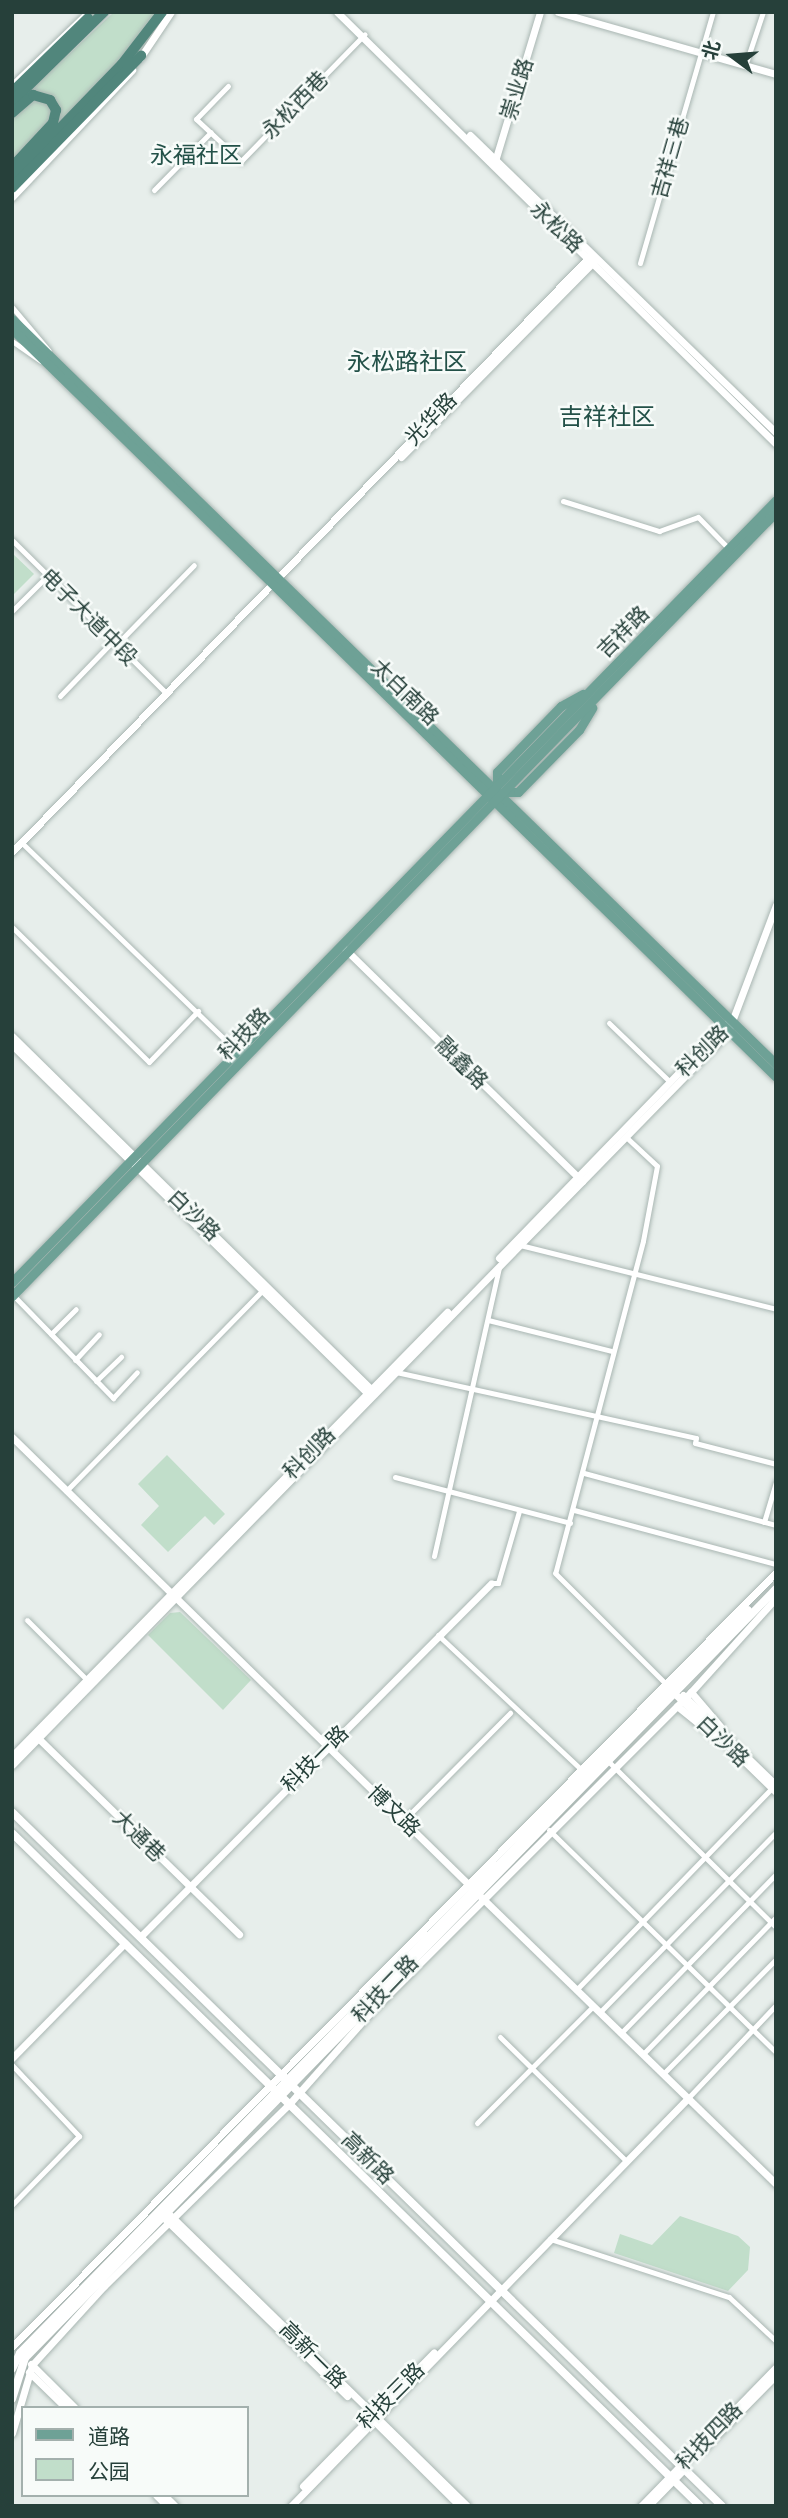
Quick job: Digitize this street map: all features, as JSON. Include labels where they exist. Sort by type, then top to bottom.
[{"type":"highway","points":[[12,92],[97,12]]},
{"type":"highway","points":[[14,108],[80,27],[104,12]]},
{"type":"highway","points":[[12,178],[122,64],[162,12]]},
{"type":"highway","points":[[12,188],[141,56]]},
{"type":"highway","points":[[12,167],[44,135],[55,117],[50,100],[33,95],[14,108]]},
{"type":"highway","points":[[39,151],[44,135]]},
{"type":"highway","points":[[26,153],[39,151]]},
{"type":"main road","name":"太白南路","points":[[12,319],[27,339],[276,581],[496,787],[501,797],[776,1077]]},
{"type":"main road","name":"太白南路","points":[[12,329],[27,339]]},
{"type":"main road","name":"吉祥路","points":[[501,797],[594,693],[776,500]]},
{"type":"main road","name":"吉祥路","points":[[496,787],[776,512]]},
{"type":"main road","name":"太白南路","points":[[276,581],[486,796],[501,797]]},
{"type":"main road","name":"科技路","points":[[13,1280],[136,1162],[345,949],[496,787]]},
{"type":"main road","name":"科技路","points":[[13,1296],[238,1052],[501,797]]},
{"type":"main road","name":"太白南路","points":[[727,1026],[776,1064]]},
{"type":"main road","name":"科技二路","points":[[12,2369],[19,2358],[163,2212],[277,2091],[678,1693],[776,1582]]},
{"type":"main road","name":"科技二路","points":[[476,1892],[611,1765],[776,1589]]},
{"type":"main road","name":"高新路","points":[[12,1812],[722,2506]]},
{"type":"main road","name":"高新路","points":[[12,1833],[700,2506]]},
{"type":"main road","name":"科技二路","points":[[12,2399],[19,2358]]},
{"type":"street","points":[[12,84],[87,12]]},
{"type":"street","points":[[12,197],[124,82],[171,12]]},
{"type":"street","name":"永松路","points":[[337,12],[495,162],[776,444]]},
{"type":"street","name":"永松路","points":[[343,12],[363,35]]},
{"type":"street","name":"崇业路","points":[[495,162],[540,12]]},
{"type":"street","points":[[558,12],[776,74]]},
{"type":"street","name":"吉祥三巷","points":[[640,263],[713,12]]},
{"type":"street","points":[[745,66],[763,12]]},
{"type":"street","name":"永松西巷","points":[[211,132],[241,161],[363,35]]},
{"type":"street","points":[[153,190],[211,132],[196,119],[228,86]]},
{"type":"street","name":"永松路","points":[[592,258],[776,433]]},
{"type":"street","name":"光华路","points":[[12,852],[592,258]]},
{"type":"street","points":[[12,307],[51,362]]},
{"type":"street","points":[[12,341],[51,362]]},
{"type":"street","points":[[563,501],[659,531],[698,517],[729,549]]},
{"type":"street","name":"电子大道中段","points":[[12,540],[167,694]]},
{"type":"street","points":[[60,696],[194,565]]},
{"type":"street","points":[[12,611],[48,575]]},
{"type":"street","points":[[22,843],[238,1052]]},
{"type":"street","points":[[727,1026],[776,905]]},
{"type":"street","points":[[12,927],[149,1062],[198,1011]]},
{"type":"street","name":"融鑫路","points":[[345,949],[580,1180]]},
{"type":"street","points":[[609,1023],[670,1082]]},
{"type":"street","name":"科创路","points":[[372,1393],[396,1372],[520,1245],[670,1082],[727,1026]]},
{"type":"street","name":"科创路","points":[[12,1765],[173,1595],[580,1180],[626,1137],[727,1026]]},
{"type":"street","name":"白沙路","points":[[12,1037],[372,1393]]},
{"type":"street","name":"白沙路","points":[[12,1045],[136,1162]]},
{"type":"street","points":[[626,1137],[657,1166],[635,1274],[611,1351],[584,1474],[555,1573],[724,1738]]},
{"type":"street","points":[[520,1245],[776,1309]]},
{"type":"street","points":[[434,1556],[474,1390],[500,1264]]},
{"type":"street","points":[[66,1491],[265,1288]]},
{"type":"street","points":[[13,1296],[113,1398],[137,1372]]},
{"type":"street","points":[[51,1334],[76,1309]]},
{"type":"street","points":[[488,1320],[611,1351]]},
{"type":"street","points":[[75,1360],[99,1334]]},
{"type":"street","points":[[96,1381],[121,1357]]},
{"type":"street","points":[[396,1372],[696,1438],[695,1443],[776,1464]]},
{"type":"street","name":"博文路","points":[[12,1437],[776,2185]]},
{"type":"street","points":[[584,1474],[776,1525]]},
{"type":"street","points":[[395,1477],[448,1494],[570,1523]]},
{"type":"street","points":[[764,1522],[776,1482]]},
{"type":"street","points":[[574,1510],[776,1564]]},
{"type":"street","points":[[491,1583],[499,1583],[519,1511]]},
{"type":"street","points":[[678,1693],[776,1572]]},
{"type":"street","name":"科技一路","points":[[141,1936],[491,1583]]},
{"type":"street","points":[[73,2406],[19,2358],[12,2347],[290,2103],[583,1771],[678,1693],[776,1598]]},
{"type":"street","points":[[27,1620],[89,1682]]},
{"type":"street","points":[[438,1635],[583,1771]]},
{"type":"street","name":"科创路","points":[[12,1756],[89,1682]]},
{"type":"street","name":"白沙路","points":[[678,1693],[775,1788]]},
{"type":"street","points":[[404,1820],[510,1713]]},
{"type":"street","name":"大通巷","points":[[38,1738],[239,1934]]},
{"type":"street","points":[[277,2091],[476,1892],[549,1830],[611,1765],[774,1922],[643,2054]]},
{"type":"street","points":[[577,1989],[775,1788]]},
{"type":"street","points":[[549,1830],[776,2052]]},
{"type":"street","points":[[600,2012],[776,1832]]},
{"type":"street","points":[[621,2033],[776,1874]]},
{"type":"street","points":[[12,2058],[125,1943]]},
{"type":"street","points":[[663,2074],[776,1959]]},
{"type":"street","points":[[688,2098],[776,2005]]},
{"type":"street","points":[[477,2123],[593,2006]]},
{"type":"street","points":[[500,2037],[626,2161]]},
{"type":"street","points":[[12,2065],[79,2136],[12,2205]]},
{"type":"street","name":"科技三路","points":[[291,2506],[688,2098]]},
{"type":"street","points":[[12,2432],[31,2369],[163,2212]]},
{"type":"street","name":"高新一路","points":[[163,2212],[467,2506]]},
{"type":"street","points":[[550,2239],[729,2297],[776,2341]]},
{"type":"street","name":"科技四路","points":[[648,2506],[776,2367]]},
{"type":"street","points":[[31,2369],[64,2406]]},
{"type":"street","name":"科技四路","points":[[682,2467],[776,2375]]},
{"type":"street","name":"科技三路","points":[[284,2506],[374,2418]]},
{"type":"street","name":"高新一路","points":[[374,2418],[460,2506]]},
{"type":"street","name":"科技四路","points":[[641,2506],[672,2478]]},
{"type":"green space","points":[[114,12],[155,12],[118,62],[57,124],[53,98],[27,93]]},
{"type":"green space","points":[[36,99],[50,104],[52,117],[12,161],[12,118]]},
{"type":"green space","points":[[12,553],[34,574],[12,596]]},
{"type":"green space","points":[[167,1455],[225,1514],[214,1525],[205,1516],[168,1552],[141,1525],[159,1506],[138,1484]]},
{"type":"green space","points":[[180,1612],[251,1680],[223,1710],[148,1635],[170,1613]]},
{"type":"green space","points":[[680,2216],[738,2236],[750,2247],[748,2270],[728,2291],[614,2253],[620,2234],[652,2245]]},
{"type":"district","name":"永福社区","points":[[196,155]]},
{"type":"district","name":"永松路社区","points":[[407,362]]},
{"type":"district","name":"吉祥社区","points":[[607,417]]}]
